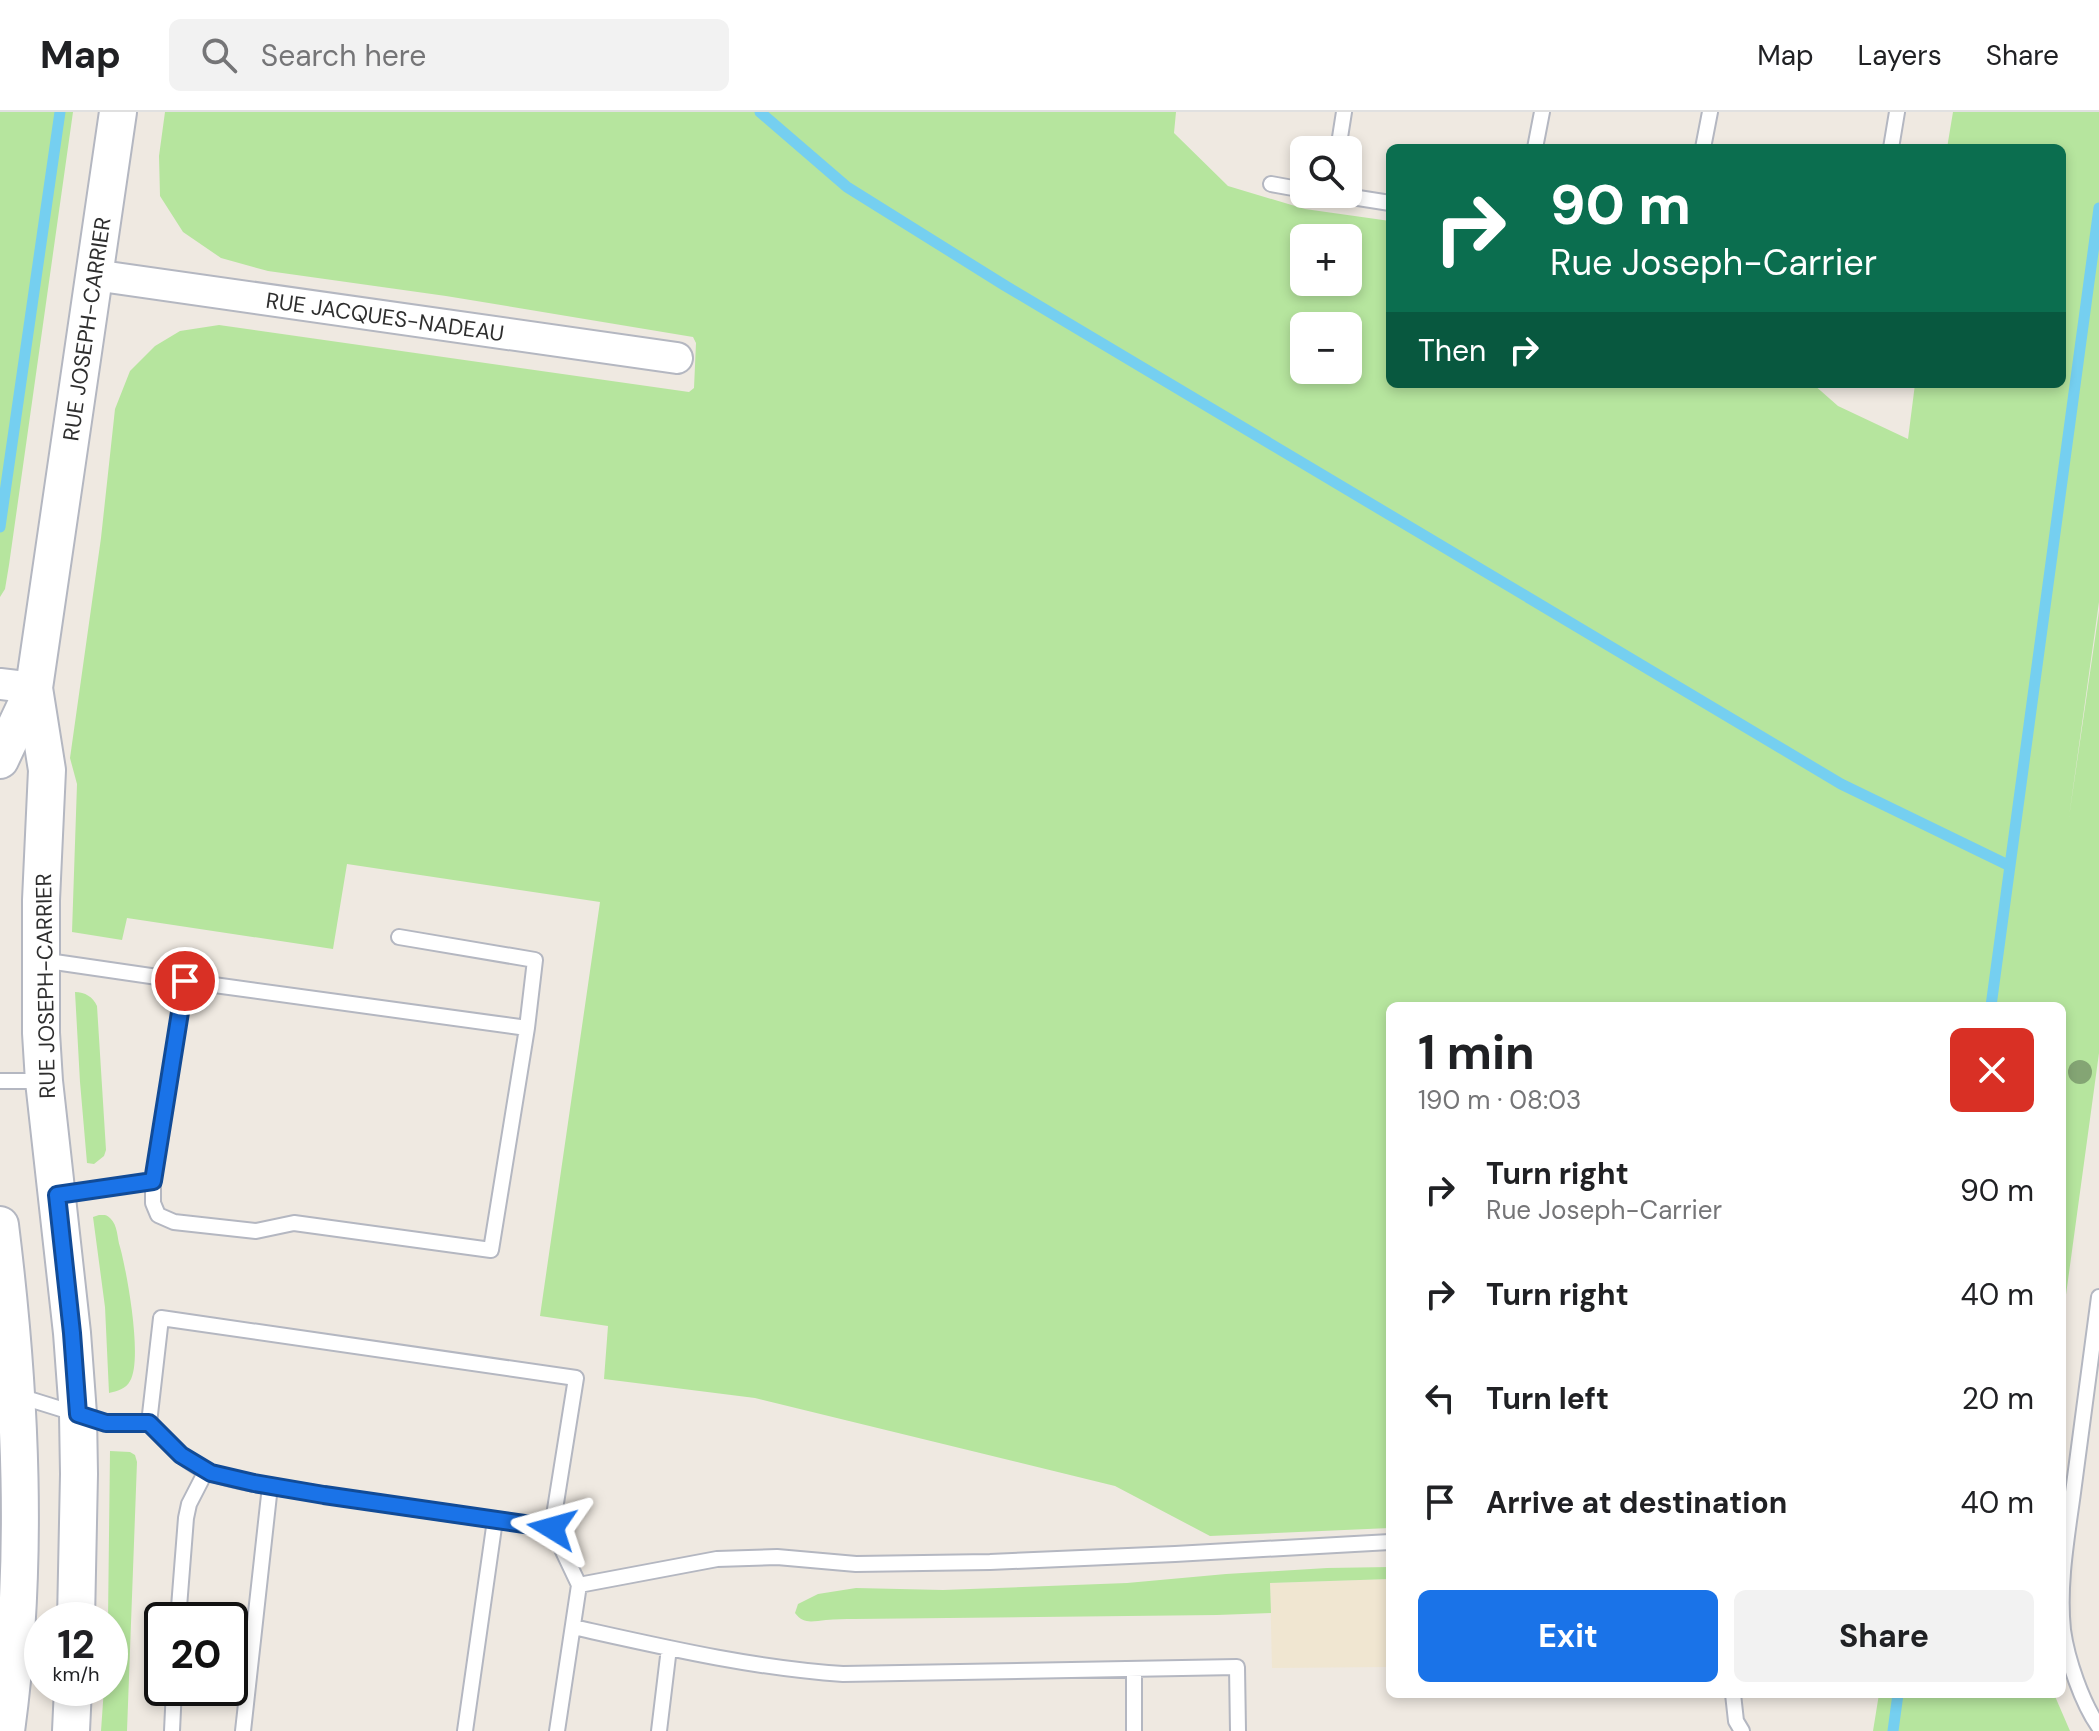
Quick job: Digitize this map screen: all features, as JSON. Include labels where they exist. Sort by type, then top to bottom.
[{"type":"street","name":"RUE JOSEPH-CARRIER","points":[[0,760],[17,686],[94,275],[118,112]]},
{"type":"street","name":"RUE JACQUES-NADEAU","points":[[94,275],[677,358]]},
{"type":"street","name":"RUE JOSEPH-CARRIER","points":[[17,686],[47,770],[43,825],[41,1033],[78,1414],[76,1602]]},
{"type":"street","points":[[0,1225],[8,1394],[21,1487],[18,1622],[6,1731]]},
{"type":"street","points":[[71,1731],[72,1706]]},
{"type":"lane","points":[[1340,136],[1344,112]]},
{"type":"lane","points":[[1536,144],[1542,112]]},
{"type":"lane","points":[[1704,144],[1710,112]]},
{"type":"lane","points":[[1892,144],[1897,112]]},
{"type":"lane","points":[[1271,184],[1290,187]]},
{"type":"lane","points":[[1362,199],[1386,202]]},
{"type":"lane","points":[[185,981],[153,1181],[153,1203],[158,1215],[174,1222],[256,1231],[294,1223],[491,1250],[535,960],[399,937]]},
{"type":"lane","points":[[41,960],[527,1028]]},
{"type":"lane","points":[[0,1081],[44,1081]]},
{"type":"lane","points":[[57,1195],[153,1181]]},
{"type":"lane","points":[[2066,1556],[2099,1297]]},
{"type":"lane","points":[[149,1423],[161,1318],[576,1378],[552,1528],[579,1585],[557,1731]]},
{"type":"lane","points":[[8,1394],[106,1423],[149,1423],[181,1455],[206,1471],[270,1486],[552,1528]]},
{"type":"lane","points":[[179,1602],[186,1518],[189,1504],[206,1471]]},
{"type":"lane","points":[[243,1731],[270,1486]]},
{"type":"lane","points":[[465,1731],[495,1520]]},
{"type":"lane","points":[[579,1585],[717,1559],[777,1557],[856,1564],[975,1562],[1386,1542]]},
{"type":"lane","points":[[573,1627],[714,1658],[843,1674],[1237,1667],[1238,1731]]},
{"type":"lane","points":[[2066,1640],[2074,1674],[2099,1727]]},
{"type":"lane","points":[[659,1731],[669,1648]]},
{"type":"lane","points":[[1134,1669],[1134,1731]]},
{"type":"lane","points":[[1733,1698],[1736,1721],[1742,1731]]},
{"type":"lane","points":[[172,1731],[173,1706]]},
{"type":"shaded area","points":[[1386,1579],[1386,1667],[1272,1668],[1270,1583]]},
{"type":"green space","points":[[0,112],[73,112],[9,565],[5,589],[0,597]]},
{"type":"green space","points":[[165,112],[1176,112],[1174,133],[1228,186],[1290,205],[1290,208],[1386,220],[1386,388],[1818,388],[1838,406],[1908,439],[1914,388],[2066,388],[2066,144],[1948,144],[1953,112],[2099,112],[2099,602],[2069,817],[2099,611],[2099,1053],[2066,1295],[2066,1002],[1386,1002],[1386,1528],[1210,1536],[1115,1486],[755,1398],[604,1379],[608,1326],[540,1316],[600,902],[347,864],[333,949],[127,918],[122,940],[72,932],[77,784],[70,758],[101,538],[115,409],[130,371],[155,346],[180,331],[219,325],[689,392],[694,388],[696,343],[693,337],[446,296],[268,271],[221,258],[183,232],[160,196],[159,156]]},
{"type":"green space","points":[[75,992],[88,996],[97,1006],[106,1150],[94,1164],[87,1163]]},
{"type":"green space","points":[[93,1217],[109,1217],[116,1228],[130,1295],[134,1336],[134,1370],[130,1381],[124,1388],[109,1393],[105,1307]]},
{"type":"green space","points":[[110,1451],[130,1452],[137,1462],[128,1704],[128,1602],[108,1602]]},
{"type":"green space","points":[[1386,1567],[1386,1579],[1270,1583],[1271,1613],[805,1621],[795,1613],[798,1604],[818,1594],[856,1588],[943,1590],[1127,1583],[1327,1568]]},
{"type":"green space","points":[[1878,1698],[2056,1698],[2070,1731],[1873,1731]]},
{"type":"green space","points":[[103,1706],[128,1706],[127,1731],[101,1731]]},
{"type":"waterway","points":[[0,527],[60,112]]},
{"type":"waterway","points":[[760,112],[847,187],[1004,285],[1841,784],[2010,866]]},
{"type":"waterway","points":[[1992,1002],[2099,208]]},
{"type":"waterway","points":[[1893,1731],[1897,1698]]},
{"type":"route","points":[[185,981],[153,1181],[57,1195],[78,1414],[106,1423],[149,1423],[181,1455],[211,1473],[324,1495],[552,1528]]}]
